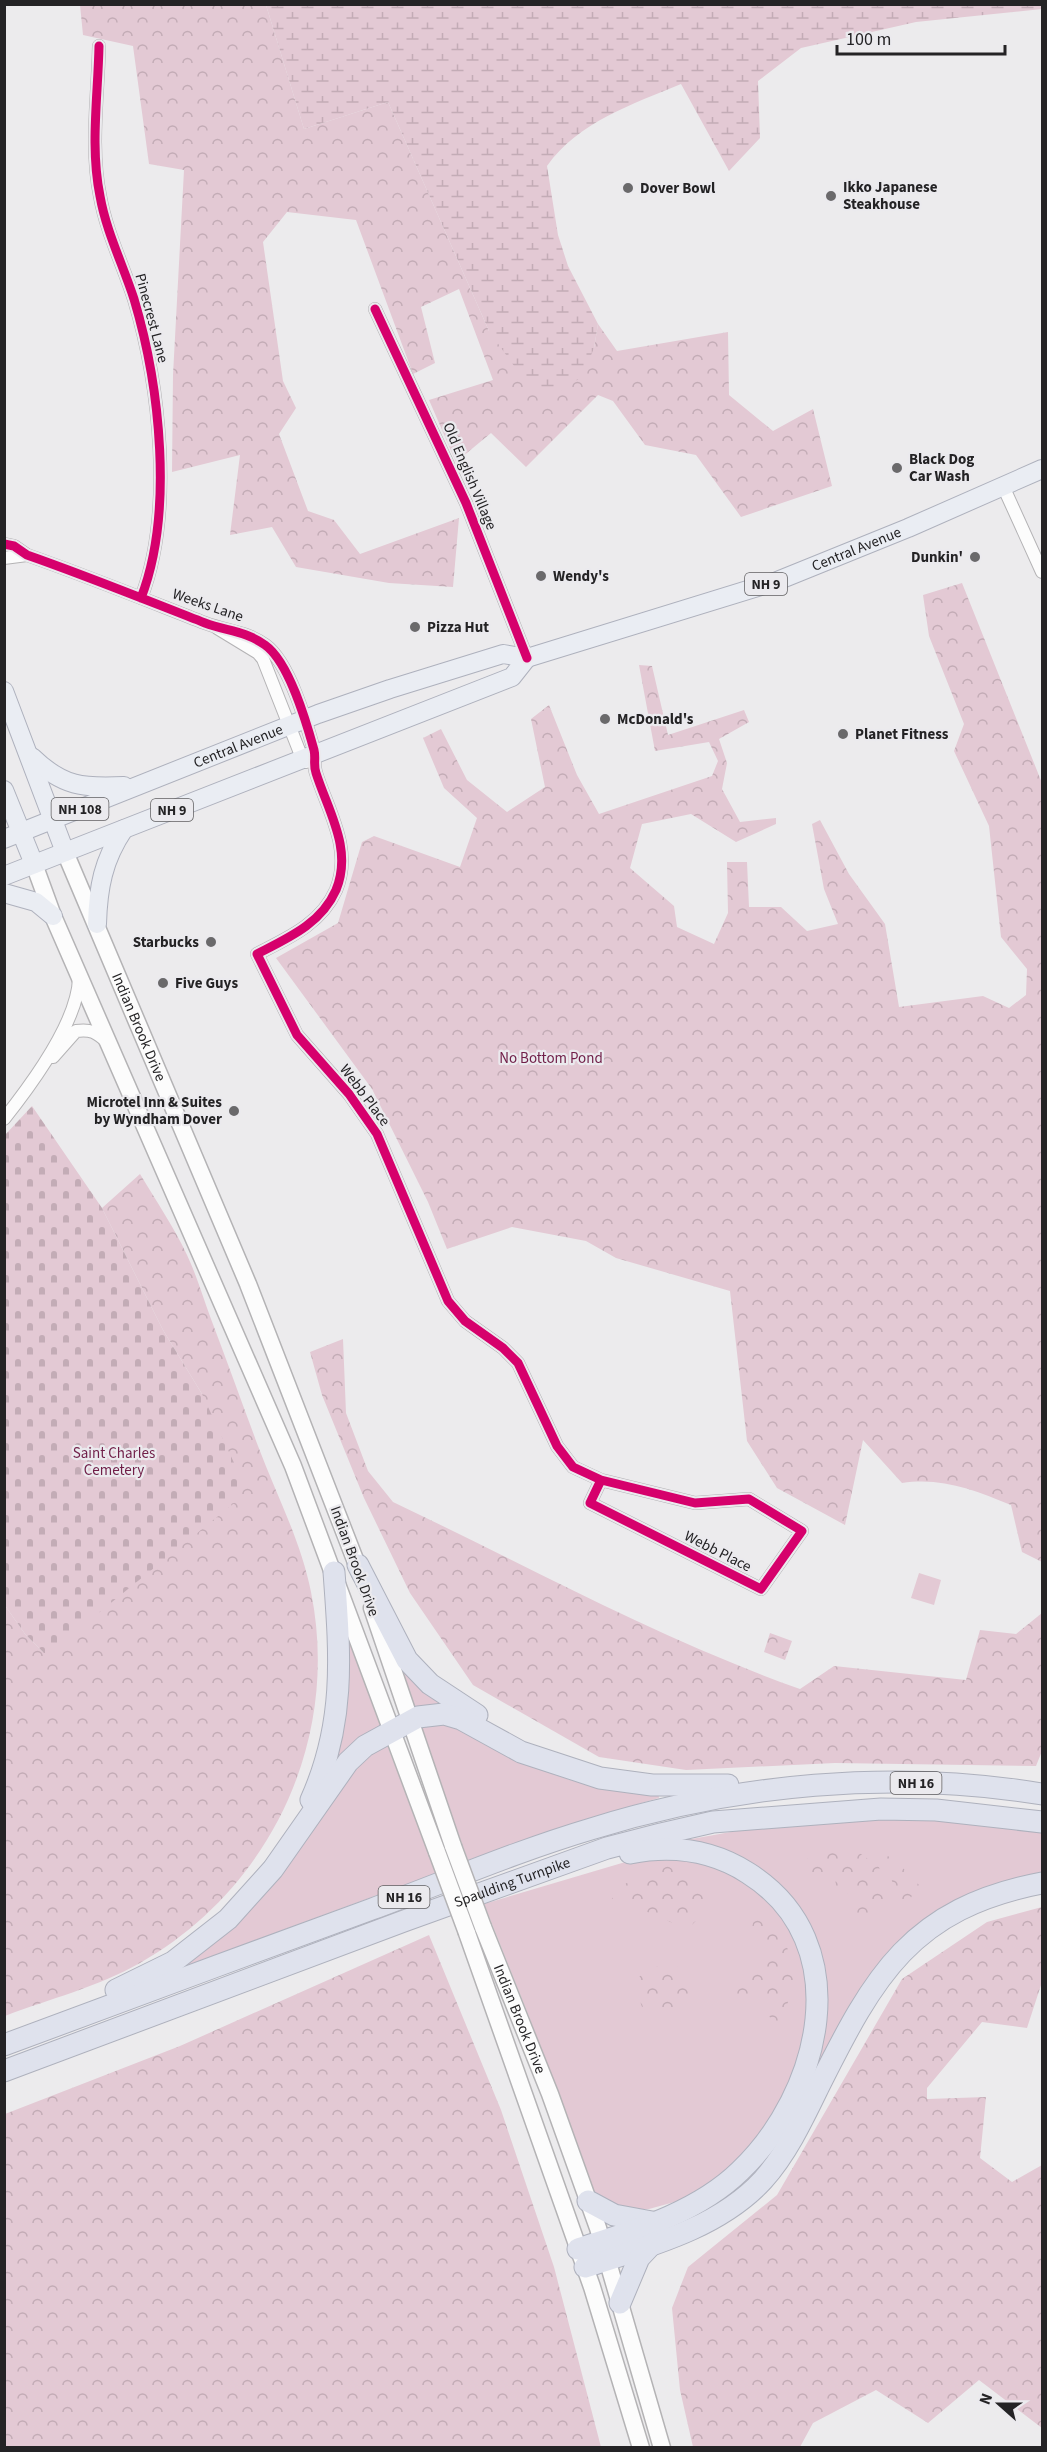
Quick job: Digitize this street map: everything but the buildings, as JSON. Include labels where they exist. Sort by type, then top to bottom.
[{"type":"highway","points":[[358,1565],[412,1666],[442,1694],[526,1743],[536,1756]]},
{"type":"highway","points":[[301,1828],[324,1768],[338,1710],[340,1651],[334,1572]]},
{"type":"highway","points":[[42,2031],[76,2009],[149,1975],[201,1943],[256,1890],[348,1762],[365,1746],[401,1726],[433,1714],[452,1716],[521,1752],[590,1776],[618,1782],[672,1786],[738,1785],[772,1790]]},
{"type":"highway","name":"Spaulding Turnpike","points":[[4,2045],[591,1829],[711,1798],[830,1784],[911,1783],[993,1788],[1042,1794]]},
{"type":"highway","name":"Spaulding Turnpike","points":[[4,2071],[607,1848],[713,1821],[881,1809],[936,1810],[1042,1822]]},
{"type":"highway","points":[[544,1871],[652,1850],[683,1850],[713,1856],[741,1868],[772,1892],[796,1922],[809,1951],[816,1981],[817,2013],[812,2051],[789,2108],[767,2142],[740,2172],[655,2232],[582,2258]]},
{"type":"highway","points":[[588,2201],[655,2232],[682,2233],[716,2217],[762,2181],[782,2156],[873,1987],[897,1955],[922,1933],[954,1914],[1009,1889],[1042,1883]]},
{"type":"highway","points":[[620,2302],[639,2258],[655,2232]]},
{"type":"main road","name":"Central Avenue","points":[[13,835],[296,723],[390,689],[503,654],[527,658],[777,580],[908,528],[1042,469]]},
{"type":"main road","name":"Central Avenue","points":[[4,876],[310,760],[512,677],[527,658]]},
{"type":"main road","name":"Indian Brook Drive","points":[[4,691],[52,820],[277,1356],[358,1565],[405,1704],[401,1726]]},
{"type":"main road","name":"NH 9","points":[[29,755],[55,777],[74,785],[96,787],[138,785]]},
{"type":"main road","name":"Indian Brook Drive","points":[[4,790],[13,835],[34,864],[110,1046],[271,1411],[334,1572],[401,1726],[475,1930],[641,2448]]},
{"type":"main road","points":[[97,924],[101,876],[109,853],[124,829]]},
{"type":"main road","points":[[4,893],[36,902],[54,916]]},
{"type":"main road","name":"Indian Brook Drive","points":[[475,1930],[550,2094],[605,2251],[662,2448]]},
{"type":"street","name":"Pinecrest Lane","points":[[99,46],[95,143],[99,188],[107,223],[141,324],[152,377],[157,430],[158,537],[141,598]]},
{"type":"street","name":"Old English Village","points":[[375,309],[466,503],[527,658]]},
{"type":"street","points":[[1003,486],[1042,572]]},
{"type":"street","name":"Weeks Lane","points":[[4,544],[15,546],[27,555],[213,626],[246,634],[270,648],[285,672],[296,723],[310,760]]},
{"type":"street","name":"Weeks Lane","points":[[4,558],[27,555]]},
{"type":"street","name":"Webb Place","points":[[310,760],[340,838],[342,865],[336,890],[329,903],[311,924],[257,954],[297,1035],[349,1094],[377,1134],[452,1307],[465,1322],[512,1355],[525,1373],[565,1459],[584,1473],[601,1480],[696,1503],[750,1499],[802,1531],[760,1589],[590,1503],[601,1480]]},
{"type":"street","points":[[33,1080],[77,1003],[80,974]]},
{"type":"street","points":[[4,1119],[33,1080],[76,1031],[88,1029],[97,1032],[110,1046]]},
{"type":"green space","points":[[1042,4],[1042,9],[916,22],[801,48],[758,81],[760,138],[729,171],[681,84],[626,107],[574,137],[547,166],[558,235],[568,266],[598,324],[594,348],[582,377],[549,398],[519,373],[489,331],[388,102],[304,129],[266,5]]},
{"type":"green space","points":[[80,5],[266,5],[304,129],[388,102],[489,331],[594,348],[598,324],[617,351],[728,332],[729,395],[773,431],[813,409],[832,486],[741,517],[696,455],[645,445],[613,401],[598,395],[526,467],[491,433],[456,462],[429,400],[493,380],[459,289],[421,307],[435,363],[413,374],[356,220],[287,212],[263,242],[283,381],[296,408],[279,434],[308,511],[334,520],[360,554],[459,518],[453,587],[389,583],[296,567],[272,527],[230,535],[240,455],[172,472],[173,375],[184,170],[149,164],[133,46],[83,35]]},
{"type":"green space","name":"No Bottom Pond","points":[[962,583],[1042,783],[1042,1562],[1022,1552],[1011,1505],[944,1483],[902,1483],[863,1440],[845,1525],[777,1488],[747,1441],[730,1291],[616,1258],[586,1241],[512,1227],[447,1249],[428,1202],[372,1089],[276,958],[338,923],[362,842],[374,836],[460,867],[477,818],[444,788],[423,738],[441,729],[467,780],[507,812],[545,787],[531,719],[549,705],[577,775],[599,814],[712,776],[718,761],[709,742],[655,751],[639,665],[652,666],[668,735],[744,710],[749,722],[719,739],[727,763],[722,789],[740,822],[776,818],[776,824],[736,842],[691,814],[642,824],[630,868],[674,906],[677,927],[714,944],[728,913],[727,862],[747,862],[749,907],[781,907],[807,931],[838,924],[824,889],[812,824],[820,820],[849,874],[885,924],[899,1007],[983,996],[1009,1008],[1026,995],[1027,969],[1001,937],[989,826],[954,751],[964,724],[929,636],[923,595]]},
{"type":"green space","name":"Saint Charles Cemetery","points":[[32,1106],[102,1208],[163,1330],[202,1394],[242,1480],[238,1500],[49,1653],[44,1653],[25,1634],[4,1604],[5,1135]]},
{"type":"green space","points":[[140,1174],[191,1263],[258,1446],[301,1554],[311,1592],[318,1647],[315,1702],[304,1755],[286,1805],[259,1852],[226,1895],[186,1932],[140,1963],[90,1986],[5,2016],[4,1604],[25,1634],[43,1652],[202,1394],[163,1330],[102,1208]]},
{"type":"green space","points":[[343,1339],[346,1413],[368,1471],[393,1502],[645,1625],[748,1669],[800,1689],[834,1666],[966,1680],[980,1630],[1016,1634],[1042,1613],[1042,1751],[1036,1766],[835,1763],[686,1770],[599,1757],[473,1685],[410,1593],[364,1498],[322,1395],[310,1352]]},
{"type":"green space","points":[[919,1573],[941,1580],[934,1605],[911,1598]]},
{"type":"green space","points":[[348,1633],[383,1726],[331,1776]]},
{"type":"green space","points":[[770,1633],[792,1641],[785,1660],[764,1652]]},
{"type":"green space","points":[[397,1666],[439,1703],[414,1709]]},
{"type":"green space","points":[[447,1724],[524,1762],[572,1781],[627,1791],[658,1792],[659,1798],[586,1819],[468,1860],[419,1727]]},
{"type":"green space","points":[[387,1745],[437,1873],[180,1968],[357,1759]]},
{"type":"green space","points":[[925,1817],[1042,1828],[1042,1875],[916,1934],[776,2149],[744,2184],[720,2203],[692,2219],[688,2215],[725,2192],[815,2054],[797,1915],[686,1844],[686,1840],[786,1822]]},
{"type":"green space","points":[[854,1849],[879,1867],[888,1899],[885,1916],[850,1918],[849,1909],[862,1905],[858,1895],[835,1891],[836,1875],[827,1872],[811,1875],[805,1864],[812,1850]]},
{"type":"green space","points":[[884,1853],[901,1866],[919,1885],[910,1899],[898,1899],[889,1872],[879,1857]]},
{"type":"green space","points":[[649,1855],[693,1856],[761,1889],[798,1938],[811,2010],[790,2088],[749,2151],[714,2182],[678,2201],[649,2209],[618,2209],[594,2193],[591,2188],[530,2019],[484,1904]]},
{"type":"green space","points":[[668,1866],[706,1889],[711,1905],[687,1930],[656,1915],[611,1900],[622,1885]]},
{"type":"green space","points":[[1042,1907],[1042,1982],[1027,2028],[982,2022],[927,2088],[927,2099],[986,2097],[980,2158],[1012,2182],[1042,2165],[1042,2428],[979,2380],[928,2423],[876,2390],[813,2423],[800,2447],[693,2447],[680,2390],[672,2308],[688,2267],[777,2195],[902,1979],[987,1922]]},
{"type":"green space","points":[[770,1915],[787,1947],[793,1967],[792,1989],[785,2012],[774,2026],[756,1988],[745,2004],[733,1993],[746,1972],[769,1954],[752,1928],[754,1916]]},
{"type":"green space","points":[[429,1935],[501,2110],[554,2267],[601,2447],[5,2447],[5,2114],[180,2046]]},
{"type":"green space","points":[[672,1965],[692,1972],[687,2001],[669,2019],[643,2010],[634,1983],[647,1968]]},
{"type":"cycle path","points":[[99,46],[95,140],[97,178],[106,222],[134,299],[143,333],[151,370],[160,449],[157,528],[151,564],[141,598]]},
{"type":"cycle path","points":[[375,309],[466,503],[527,658]]},
{"type":"cycle path","points":[[4,544],[14,546],[27,555],[205,623],[251,637],[274,653],[289,678],[306,724],[314,750],[315,770],[337,830],[342,860],[341,875],[336,890],[322,912],[302,929],[257,954],[297,1035],[349,1094],[377,1134],[448,1301],[465,1321],[503,1348],[518,1363],[557,1446],[573,1467],[601,1480],[695,1503],[749,1499],[802,1531],[761,1589],[590,1503],[601,1480]]},
{"type":"place","name":"Dover Bowl","points":[[628,188]]},
{"type":"place","name":"Ikko Japanese Steakhouse","points":[[831,196]]},
{"type":"place","name":"Black Dog Car Wash","points":[[897,468]]},
{"type":"place","name":"Dunkin'","points":[[975,557]]},
{"type":"place","name":"Wendy's","points":[[541,576]]},
{"type":"place","name":"Pizza Hut","points":[[415,627]]},
{"type":"place","name":"McDonald's","points":[[605,719]]},
{"type":"place","name":"Planet Fitness","points":[[843,734]]},
{"type":"place","name":"Starbucks","points":[[211,942]]},
{"type":"place","name":"Five Guys","points":[[163,983]]},
{"type":"place","name":"Microtel Inn & Suites by Wyndham Dover","points":[[234,1111]]}]
